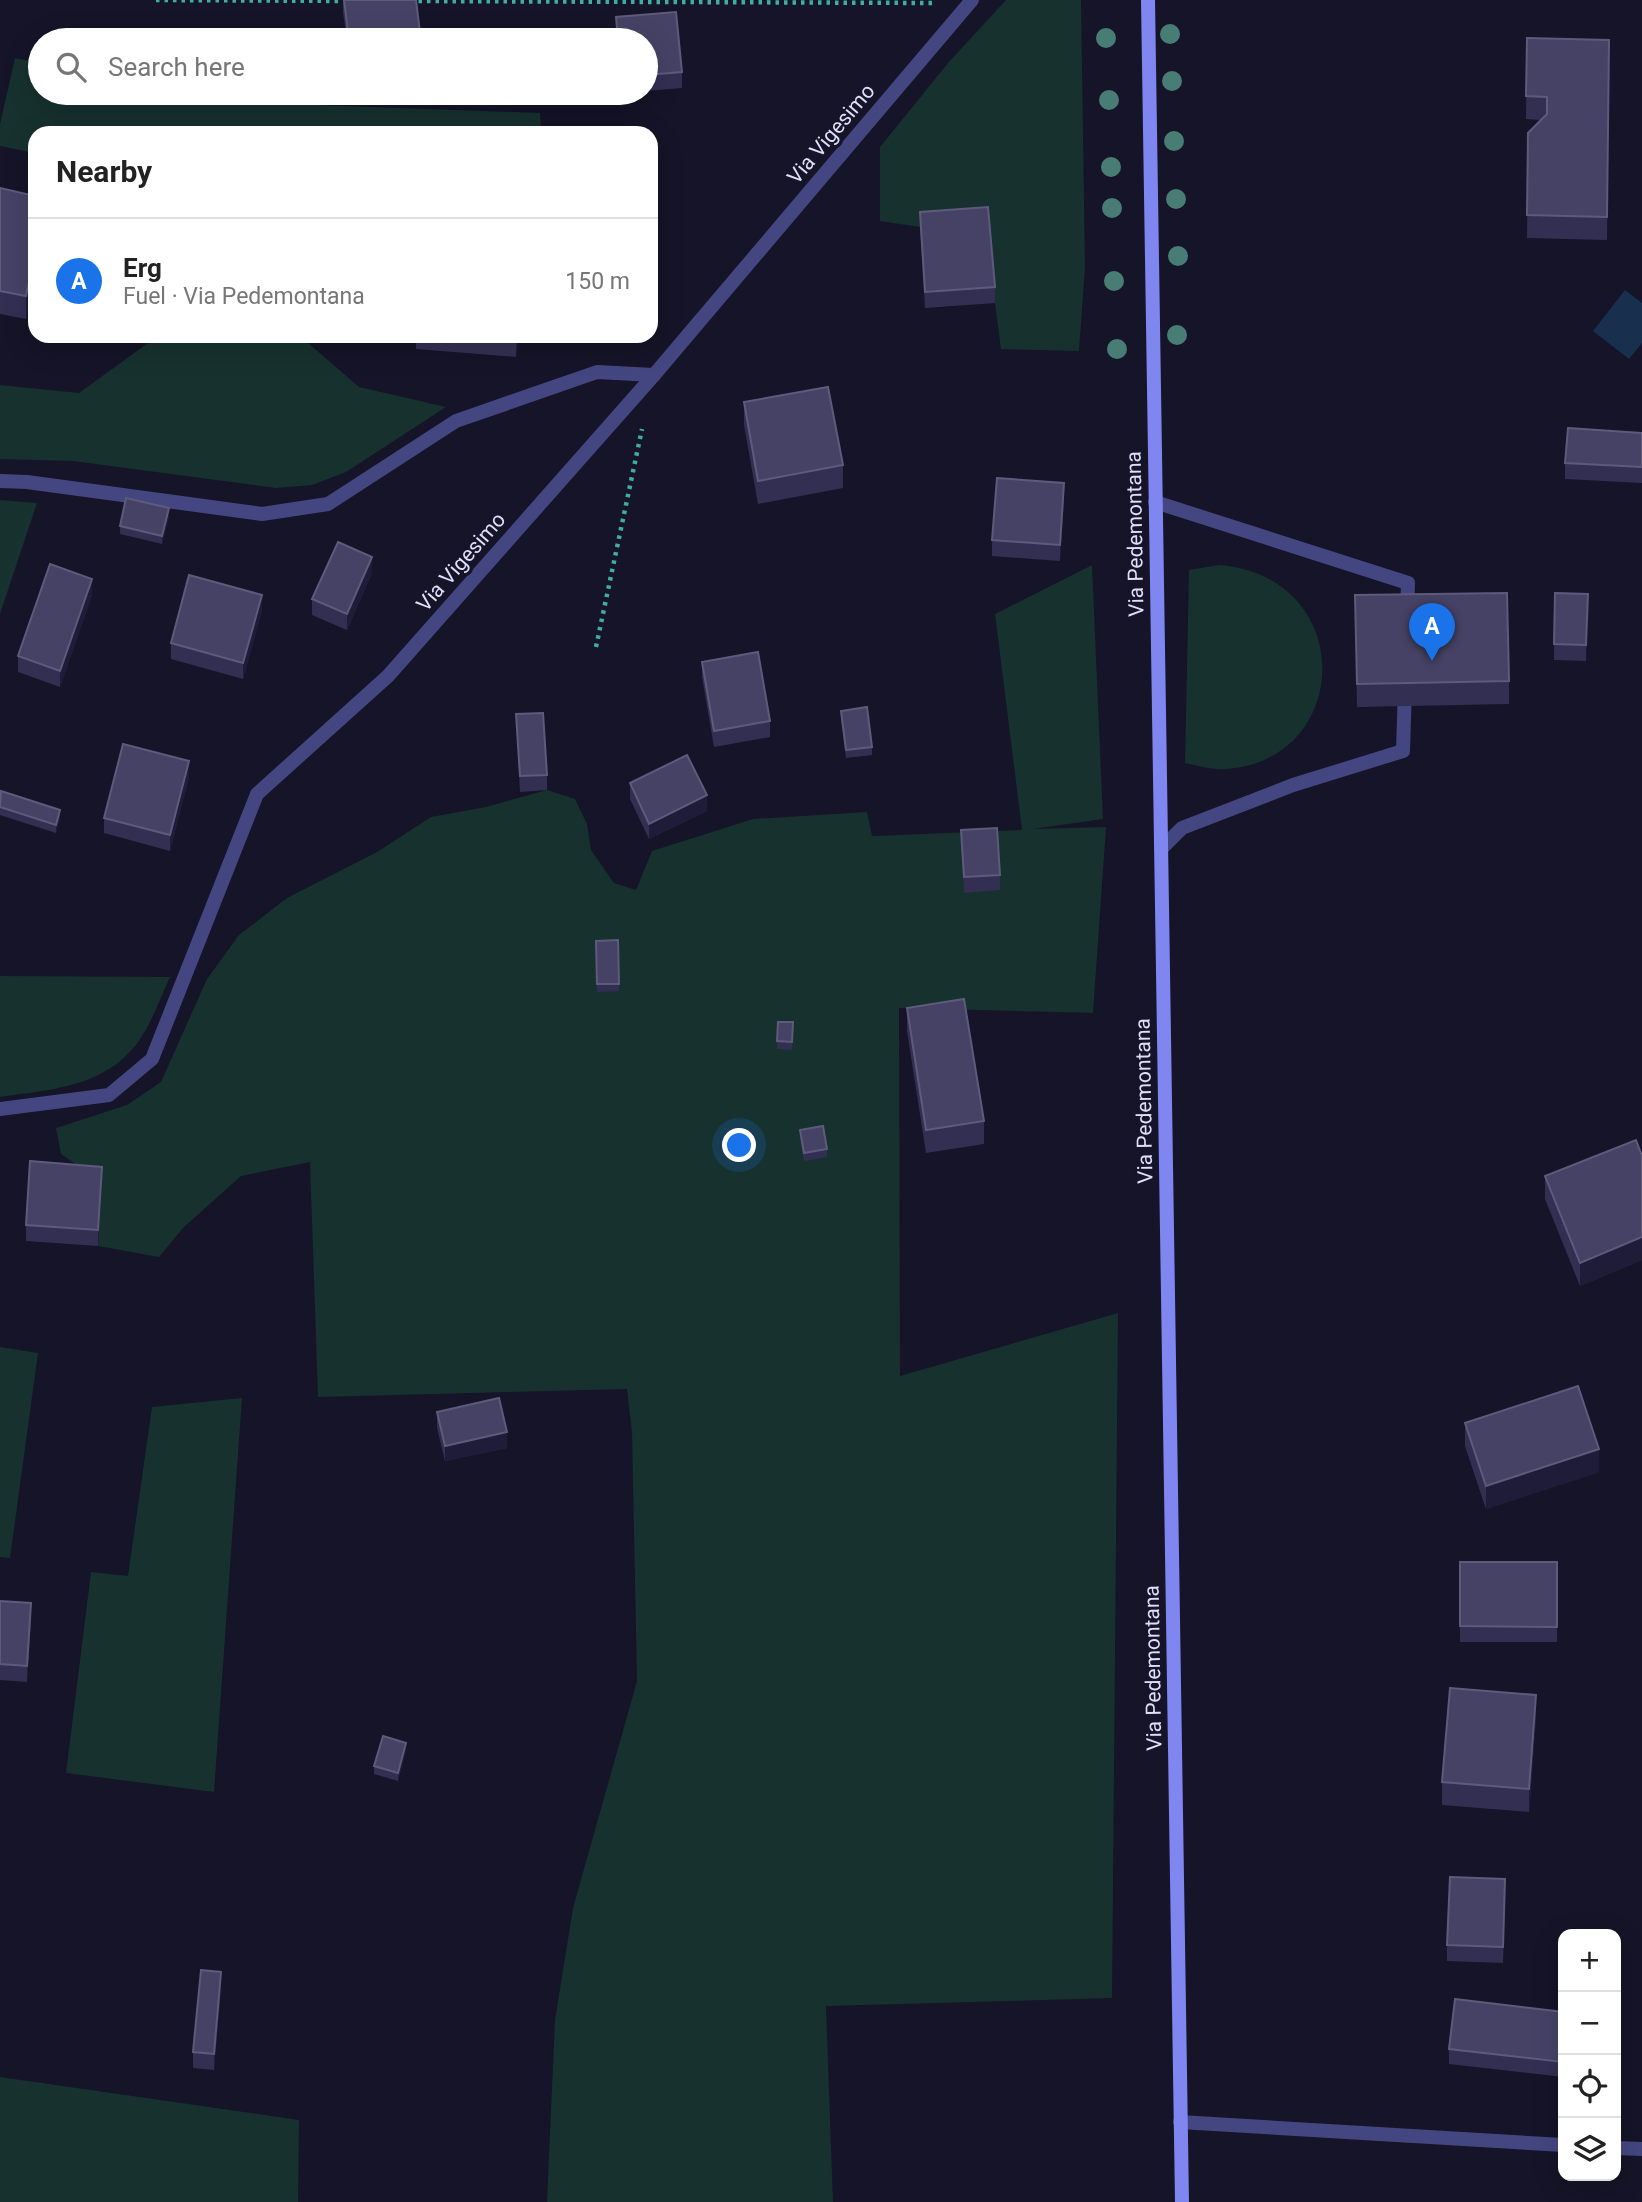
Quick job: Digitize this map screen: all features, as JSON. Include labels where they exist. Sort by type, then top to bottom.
[{"type":"street","name":"Via Pedemontana","points":[[1148,0],[1182,2202]]},
{"type":"street","name":"Via Vigesimo","points":[[0,1109],[109,1095],[152,1059],[257,794],[388,676],[654,376],[971,2]]},
{"type":"street","points":[[0,481],[27,482],[262,514],[328,504],[456,421],[597,372],[654,376]]},
{"type":"street","points":[[1156,502],[1408,583],[1407,625]]},
{"type":"street","points":[[1161,849],[1182,828],[1293,785],[1403,751],[1406,667]]},
{"type":"street","points":[[1181,2122],[1558,2145]]},
{"type":"street","points":[[1621,2148],[1642,2149]]},
{"type":"path","points":[[156,0],[362,1]]},
{"type":"path","points":[[403,1],[971,2]]},
{"type":"path","points":[[596,647],[654,376]]},
{"type":"green space","points":[[1006,0],[1081,0],[1085,267],[1079,351],[1001,349],[988,223],[920,227],[880,221],[880,147],[948,63]]},
{"type":"green space","points":[[15,58],[28,61],[28,105],[315,105],[540,113],[541,126],[28,126],[28,152],[0,146],[0,124]]},
{"type":"green space","points":[[148,343],[308,343],[359,387],[446,407],[346,472],[312,485],[276,488],[73,461],[0,459],[0,385],[79,393]]},
{"type":"green space","points":[[0,500],[37,503],[0,614]]},
{"type":"green space","points":[[1092,565],[1103,819],[1033,829],[1106,827],[1093,1013],[899,1008],[900,1376],[1118,1313],[1112,1998],[826,2006],[833,2202],[547,2202],[555,2020],[573,1908],[637,1681],[632,1433],[627,1389],[318,1397],[310,1162],[241,1176],[183,1228],[159,1257],[98,1246],[102,1182],[61,1154],[56,1128],[127,1105],[161,1082],[207,979],[239,935],[287,898],[377,852],[431,817],[486,807],[547,790],[575,799],[587,824],[591,850],[614,883],[636,890],[652,851],[753,819],[867,812],[872,836],[1022,830],[995,614]]},
{"type":"green space","points":[[1219,565],[1264,577],[1297,600],[1316,632],[1322,668],[1316,703],[1298,735],[1269,758],[1227,769],[1185,763],[1189,570]]},
{"type":"green space","points":[[0,976],[170,977],[145,1031],[117,1063],[82,1082],[0,1097]]},
{"type":"green space","points":[[0,1347],[38,1353],[10,1558],[0,1557]]},
{"type":"green space","points":[[242,1398],[214,1792],[66,1773],[91,1572],[128,1576],[152,1407]]},
{"type":"green space","points":[[0,2077],[299,2120],[298,2202],[0,2202]]},
{"type":"water","points":[[1625,290],[1642,303],[1642,343],[1629,359],[1593,331]]},
{"type":"building","points":[[344,0],[416,0],[419,28],[348,28]]},
{"type":"building","points":[[676,12],[682,72],[658,74],[658,28],[617,28],[616,17]]},
{"type":"building","points":[[1527,38],[1609,40],[1607,217],[1527,215],[1528,133],[1547,114],[1547,97],[1526,96]]},
{"type":"building","points":[[0,188],[28,194],[28,286],[26,296],[0,291]]},
{"type":"building","points":[[988,207],[995,287],[925,292],[920,212]]},
{"type":"building","points":[[828,387],[843,465],[758,481],[744,402]]},
{"type":"building","points":[[1568,428],[1642,433],[1642,467],[1565,463]]},
{"type":"building","points":[[997,478],[1064,483],[1060,545],[992,540]]},
{"type":"building","points":[[126,498],[169,508],[162,536],[120,526]]},
{"type":"building","points":[[338,542],[372,557],[347,614],[312,599]]},
{"type":"building","points":[[50,564],[92,579],[60,671],[18,656]]},
{"type":"building","points":[[189,575],[262,595],[243,663],[171,643]]},
{"type":"building","points":[[1507,593],[1509,681],[1357,684],[1355,595]]},
{"type":"building","points":[[1555,593],[1588,594],[1586,645],[1554,644]]},
{"type":"building","points":[[758,652],[770,721],[714,731],[702,662]]},
{"type":"building","points":[[867,707],[872,747],[846,750],[841,711]]},
{"type":"building","points":[[543,713],[547,775],[520,776],[516,714]]},
{"type":"building","points":[[123,744],[189,761],[170,835],[104,818]]},
{"type":"building","points":[[687,755],[707,795],[649,824],[630,783]]},
{"type":"building","points":[[1,791],[60,810],[56,825],[0,807]]},
{"type":"building","points":[[997,828],[1000,875],[964,877],[961,830]]},
{"type":"building","points":[[618,940],[619,984],[597,984],[596,941]]},
{"type":"building","points":[[964,999],[984,1121],[926,1130],[907,1008]]},
{"type":"building","points":[[778,1022],[793,1022],[792,1042],[777,1041]]},
{"type":"building","points":[[823,1126],[827,1149],[804,1153],[800,1130]]},
{"type":"building","points":[[1636,1140],[1642,1156],[1642,1237],[1580,1263],[1545,1176]]},
{"type":"building","points":[[30,1161],[102,1167],[98,1230],[26,1225]]},
{"type":"building","points":[[1578,1386],[1599,1449],[1486,1486],[1465,1423]]},
{"type":"building","points":[[499,1398],[507,1432],[445,1446],[437,1412]]},
{"type":"building","points":[[1460,1562],[1557,1562],[1557,1627],[1460,1626]]},
{"type":"building","points":[[0,1601],[31,1603],[27,1666],[0,1664]]},
{"type":"building","points":[[1450,1688],[1536,1695],[1529,1789],[1442,1782]]},
{"type":"building","points":[[383,1736],[406,1743],[398,1773],[374,1766]]},
{"type":"building","points":[[1450,1877],[1505,1879],[1503,1947],[1447,1945]]},
{"type":"building","points":[[201,1970],[221,1972],[214,2054],[193,2052]]},
{"type":"building","points":[[1455,1999],[1558,2011],[1558,2061],[1449,2049]]},
{"type":"place","name":"Erg","points":[[1432,661]]}]
